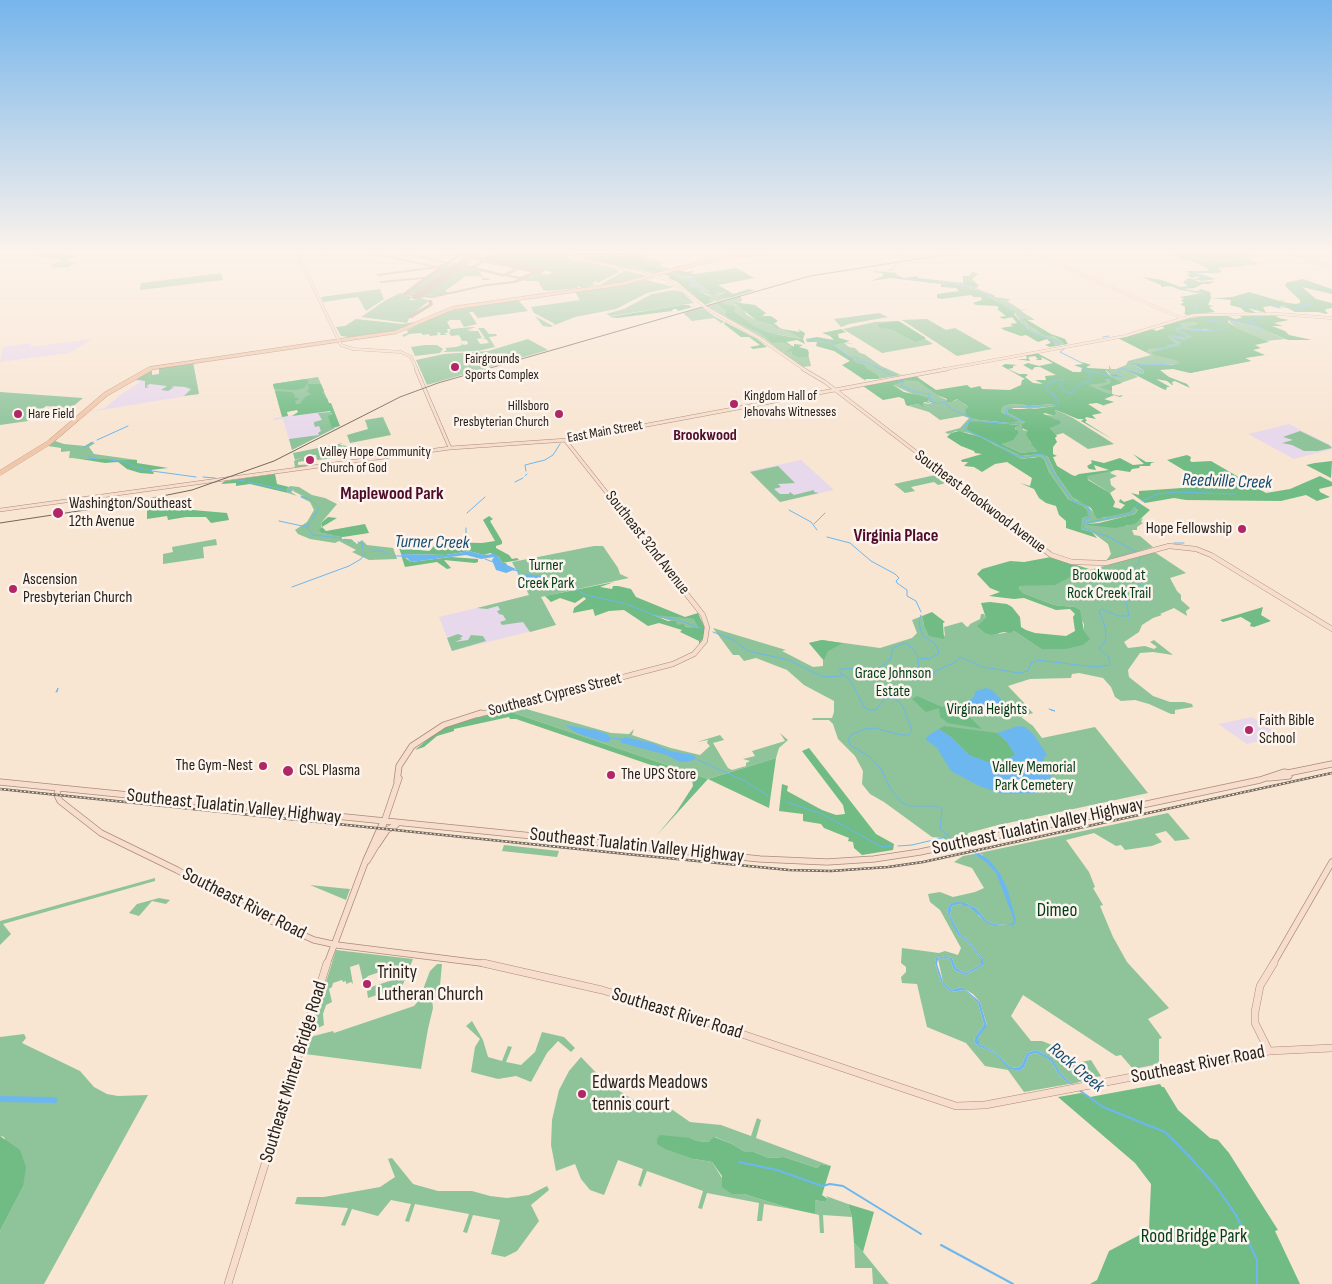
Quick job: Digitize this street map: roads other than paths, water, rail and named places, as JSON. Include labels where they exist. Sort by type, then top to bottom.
[{"type":"highway","points":[[0,473],[50,442],[105,395],[150,368],[338,338],[394,332],[442,313]]},
{"type":"main road","points":[[326,313],[340,345],[347,348],[387,352],[402,351],[411,357],[450,448]]},
{"type":"main road","name":"Southeast Brookwood Avenue","points":[[713,313],[759,338],[831,388],[1050,555],[1068,561],[1087,564],[1106,563],[1172,546],[1203,551],[1332,629]]},
{"type":"main road","points":[[1170,313],[1181,318]]},
{"type":"main road","name":"East Main Street","points":[[0,510],[450,448],[566,440],[831,388],[1126,335],[1199,314],[1267,314],[1332,318]]},
{"type":"main road","name":"Southeast 32nd Avenue","points":[[566,440],[614,499],[705,618],[708,627],[707,636],[698,651]]},
{"type":"main road","name":"Southeast Cypress Street","points":[[383,822],[401,762],[415,744],[430,733],[453,721],[673,664],[698,651]]},
{"type":"main road","name":"Southeast Tualatin Valley Highway","points":[[0,782],[400,824],[790,861],[874,859],[946,847],[1269,778],[1289,776],[1288,774],[1332,764]]},
{"type":"main road","name":"Southeast River Road","points":[[58,788],[57,794],[60,801],[101,833],[177,870],[280,926],[314,940],[333,944],[476,961],[602,990],[712,1024],[956,1106],[985,1106],[1268,1051],[1332,1048]]},
{"type":"main road","name":"Southeast Minter Bridge Road","points":[[366,862],[376,846],[383,822]]},
{"type":"main road","name":"Southeast Minter Bridge Road","points":[[228,1284],[333,944],[383,822]]},
{"type":"main road","points":[[376,846],[387,830],[400,824]]},
{"type":"main road","points":[[1268,1051],[1255,1023],[1255,1011],[1260,986],[1332,862]]},
{"type":"water","points":[[469,551],[484,555],[494,554],[499,557],[502,563],[506,563],[516,569],[506,573],[496,570],[492,560],[494,557],[481,559],[466,555],[411,562],[407,558],[402,558],[401,554],[446,555]]},
{"type":"water","points":[[527,574],[556,578],[571,583],[556,589],[543,586],[534,587],[524,581],[524,576]]},
{"type":"water","points":[[986,688],[992,690],[1004,702],[984,709],[973,708],[966,702],[973,698],[976,691]]},
{"type":"water","points":[[566,726],[599,731],[607,734],[611,739],[608,742],[604,742],[579,734]]},
{"type":"water","points":[[1018,726],[1025,727],[1034,735],[1047,755],[1044,758],[1044,763],[1054,772],[1042,790],[1034,793],[1003,794],[979,786],[951,771],[937,748],[925,739],[939,729],[951,737],[969,755],[988,762],[1002,761],[1015,755],[1007,742],[997,733]]},
{"type":"water","points":[[625,737],[652,743],[670,751],[694,755],[696,759],[686,762],[678,761],[667,755],[622,743],[620,740]]},
{"type":"water","points":[[979,853],[989,860],[999,872],[1007,888],[1016,920],[1014,925],[994,926],[986,922],[970,907],[959,904],[952,906],[950,915],[960,934],[967,939],[983,959],[983,965],[966,975],[954,970],[950,959],[938,959],[937,964],[943,982],[951,990],[961,987],[965,989],[980,1002],[987,1026],[978,1038],[979,1044],[994,1051],[1010,1067],[1018,1068],[1027,1053],[1036,1050],[1052,1059],[1061,1074],[1072,1084],[1069,1084],[1059,1075],[1051,1061],[1036,1053],[1029,1055],[1025,1066],[1020,1071],[1009,1069],[993,1052],[978,1046],[974,1042],[975,1037],[984,1025],[978,1003],[965,990],[950,992],[941,982],[935,963],[936,958],[946,956],[952,958],[956,968],[966,973],[981,964],[981,959],[966,940],[958,935],[947,911],[950,904],[957,902],[966,903],[976,908],[987,921],[995,924],[1008,925],[1013,923],[1014,920],[996,873],[986,862],[974,854]]},
{"type":"water","points":[[0,1096],[58,1098],[56,1103],[0,1102]]},
{"type":"waterway","name":"Rock Creek","points":[[1198,313],[1208,320],[1224,322]]},
{"type":"waterway","points":[[1224,322],[1224,319],[1240,321],[1264,329],[1247,321],[1263,315]]},
{"type":"waterway","points":[[1020,318],[1026,328]]},
{"type":"waterway","name":"Rock Creek","points":[[1158,349],[1178,345],[1178,342],[1169,335],[1188,338],[1188,335],[1176,331],[1179,327],[1187,330],[1213,331],[1230,327],[1224,322]]},
{"type":"waterway","points":[[1031,329],[1028,330],[1059,343],[1058,345]]},
{"type":"waterway","points":[[1103,337],[1109,336]]},
{"type":"waterway","points":[[807,339],[832,344],[850,357],[859,358],[855,361],[868,363],[894,376]]},
{"type":"waterway","name":"Rock Creek","points":[[1064,349],[1060,352],[1084,364],[1083,368],[1088,371],[1092,379],[1078,386],[1073,393],[1069,393],[1060,387],[1064,381],[1063,379],[1051,381],[1046,387],[1060,403],[1056,405],[1007,408],[1006,414],[1023,421],[1020,424],[970,421],[965,426],[965,429],[997,444],[1012,454],[1027,458],[1038,454],[1044,455],[1058,481],[1074,502],[1083,504],[1088,508],[1090,518],[1085,519],[1083,528],[1109,537],[1138,553]]},
{"type":"waterway","name":"Rock Creek","points":[[1089,371],[1116,377],[1121,374],[1117,372],[1122,368],[1139,374],[1143,372],[1131,363],[1148,365],[1173,364]]},
{"type":"waterway","points":[[899,380],[899,382],[903,383],[901,386],[921,393],[931,394],[928,397],[931,399],[930,401],[939,404],[944,402],[953,410],[972,418],[971,420]]},
{"type":"waterway","name":"Turner Creek","points":[[97,440],[128,426]]},
{"type":"waterway","name":"Turner Creek","points":[[83,448],[93,442]]},
{"type":"waterway","points":[[526,471],[525,465],[545,460],[553,455],[560,444]]},
{"type":"waterway","name":"Turner Creek","points":[[88,456],[89,458],[98,459]]},
{"type":"waterway","name":"Turner Creek","points":[[109,460],[127,462],[134,467],[152,471],[196,477]]},
{"type":"waterway","points":[[203,477],[215,478]]},
{"type":"waterway","points":[[515,482],[523,478]]},
{"type":"waterway","name":"Turner Creek","points":[[238,480],[244,481]]},
{"type":"waterway","name":"Turner Creek","points":[[248,482],[291,491]]},
{"type":"waterway","name":"Reedville Creek","points":[[1142,501],[1158,494],[1176,492],[1235,494]]},
{"type":"waterway","name":"Turner Creek","points":[[301,496],[311,500],[319,508],[312,520]]},
{"type":"waterway","points":[[467,513],[485,497]]},
{"type":"waterway","name":"Reedville Creek","points":[[1086,523],[1132,513],[1138,503]]},
{"type":"waterway","points":[[789,510],[811,522],[817,530]]},
{"type":"waterway","points":[[814,524],[825,513]]},
{"type":"waterway","points":[[279,521],[307,527]]},
{"type":"waterway","name":"Turner Creek","points":[[309,523],[307,528],[313,535],[341,538]]},
{"type":"waterway","points":[[465,553],[469,540],[466,536],[466,528]]},
{"type":"waterway","points":[[827,537],[850,543],[871,561],[895,574],[899,578],[896,581],[897,583],[907,590],[907,596],[916,601],[921,612]]},
{"type":"waterway","name":"Turner Creek","points":[[345,539],[349,542],[352,541]]},
{"type":"waterway","name":"Turner Creek","points":[[358,542],[363,544],[362,549]]},
{"type":"waterway","points":[[1174,543],[1184,543]]},
{"type":"waterway","name":"Turner Creek","points":[[374,551],[383,551],[386,554]]},
{"type":"waterway","points":[[292,587],[349,566],[361,559],[365,553]]},
{"type":"waterway","name":"Turner Creek","points":[[394,556],[403,556]]},
{"type":"waterway","name":"Rock Creek","points":[[956,842],[940,829],[942,809],[936,806],[910,806],[902,803],[890,788],[881,769],[870,757],[850,745],[848,740],[851,735],[865,729],[875,728],[901,735],[908,735],[912,730],[902,705],[894,698],[885,698],[876,710],[869,710],[864,707],[853,685],[848,678],[840,673],[840,669],[879,668],[890,660],[893,648],[904,643],[909,645],[917,654],[920,672],[926,680],[932,678],[935,671],[956,662],[960,657],[983,667],[1019,673],[1028,671],[1031,663],[1037,660],[1095,667],[1110,665],[1109,657],[1099,649],[1105,642],[1106,635],[1105,626],[1099,611],[1102,609],[1118,616],[1129,616],[1126,600],[1148,595],[1146,589],[1127,574],[1139,563],[1140,556]]},
{"type":"waterway","name":"Turner Creek","points":[[485,559],[493,562]]},
{"type":"waterway","name":"Turner Creek","points":[[513,570],[519,571],[519,579],[527,583]]},
{"type":"waterway","name":"Turner Creek","points":[[568,585],[586,595],[627,604],[659,617],[675,619],[701,628]]},
{"type":"waterway","points":[[919,658],[929,659],[938,654],[939,651],[934,643],[922,635],[919,622],[921,615]]},
{"type":"waterway","name":"Turner Creek","points":[[713,632],[734,640],[748,651],[789,660],[823,677],[842,676]]},
{"type":"waterway","points":[[56,692],[58,688],[57,692]]},
{"type":"waterway","points":[[1049,709],[1055,711],[1051,710]]},
{"type":"waterway","points":[[610,738],[621,739]]},
{"type":"waterway","points":[[696,759],[747,782],[768,796]]},
{"type":"waterway","points":[[787,802],[822,814],[882,847],[892,846]]},
{"type":"waterway","points":[[898,846],[912,845],[946,837]]},
{"type":"waterway","name":"Rock Creek","points":[[962,845],[976,853]]},
{"type":"waterway","name":"Rock Creek","points":[[1079,1090],[1103,1107],[1165,1132],[1189,1156],[1216,1186],[1236,1215],[1257,1260],[1257,1284]]},
{"type":"waterway","points":[[739,1162],[777,1170],[822,1186],[830,1184],[843,1186],[921,1234]]},
{"type":"waterway","points":[[941,1245],[1013,1284]]},
{"type":"tram line","points":[[0,523],[118,505],[192,490],[274,461],[400,397],[438,383],[682,313]]},
{"type":"railway","points":[[0,789],[636,855],[789,870],[831,871],[888,867],[923,862],[1332,773]]},
{"type":"place","name":"Fairgrounds Sports Complex","points":[[455,367]]},
{"type":"place","name":"Kingdom Hall of Jehovahs Witnesses","points":[[734,404]]},
{"type":"place","name":"Hare Field","points":[[18,414]]},
{"type":"place","name":"Hillsboro Presbyterian Church","points":[[559,414]]},
{"type":"place","name":"Valley Hope Community Church of God","points":[[310,460]]},
{"type":"place","name":"Washington/Southeast 12th Avenue","points":[[58,513]]},
{"type":"place","name":"Hope Fellowship","points":[[1242,529]]},
{"type":"place","name":"Ascension Presbyterian Church","points":[[13,589]]},
{"type":"place","name":"Faith Bible School","points":[[1249,730]]},
{"type":"place","name":"The Gym-Nest","points":[[263,766]]},
{"type":"place","name":"CSL Plasma","points":[[288,771]]},
{"type":"place","name":"The UPS Store","points":[[611,775]]},
{"type":"place","name":"Trinity Lutheran Church","points":[[367,984]]},
{"type":"place","name":"Edwards Meadows tennis court","points":[[582,1094]]},
{"type":"district","name":"Brookwood","points":[[705,436]]},
{"type":"district","name":"Maplewood Park","points":[[392,494]]},
{"type":"district","name":"Virginia Place","points":[[896,536]]},
{"type":"park label","name":"Turner Creek Park","points":[[546,575]]},
{"type":"park label","name":"Brookwood at Rock Creek Trail","points":[[1109,585]]},
{"type":"park label","name":"Grace Johnson Estate","points":[[893,683]]},
{"type":"park label","name":"Virgina Heights","points":[[987,710]]},
{"type":"park label","name":"Valley Memorial Park Cemetery","points":[[1034,777]]},
{"type":"park label","name":"Dimeo","points":[[1057,911]]},
{"type":"park label","name":"Rood Bridge Park","points":[[1194,1237]]}]
